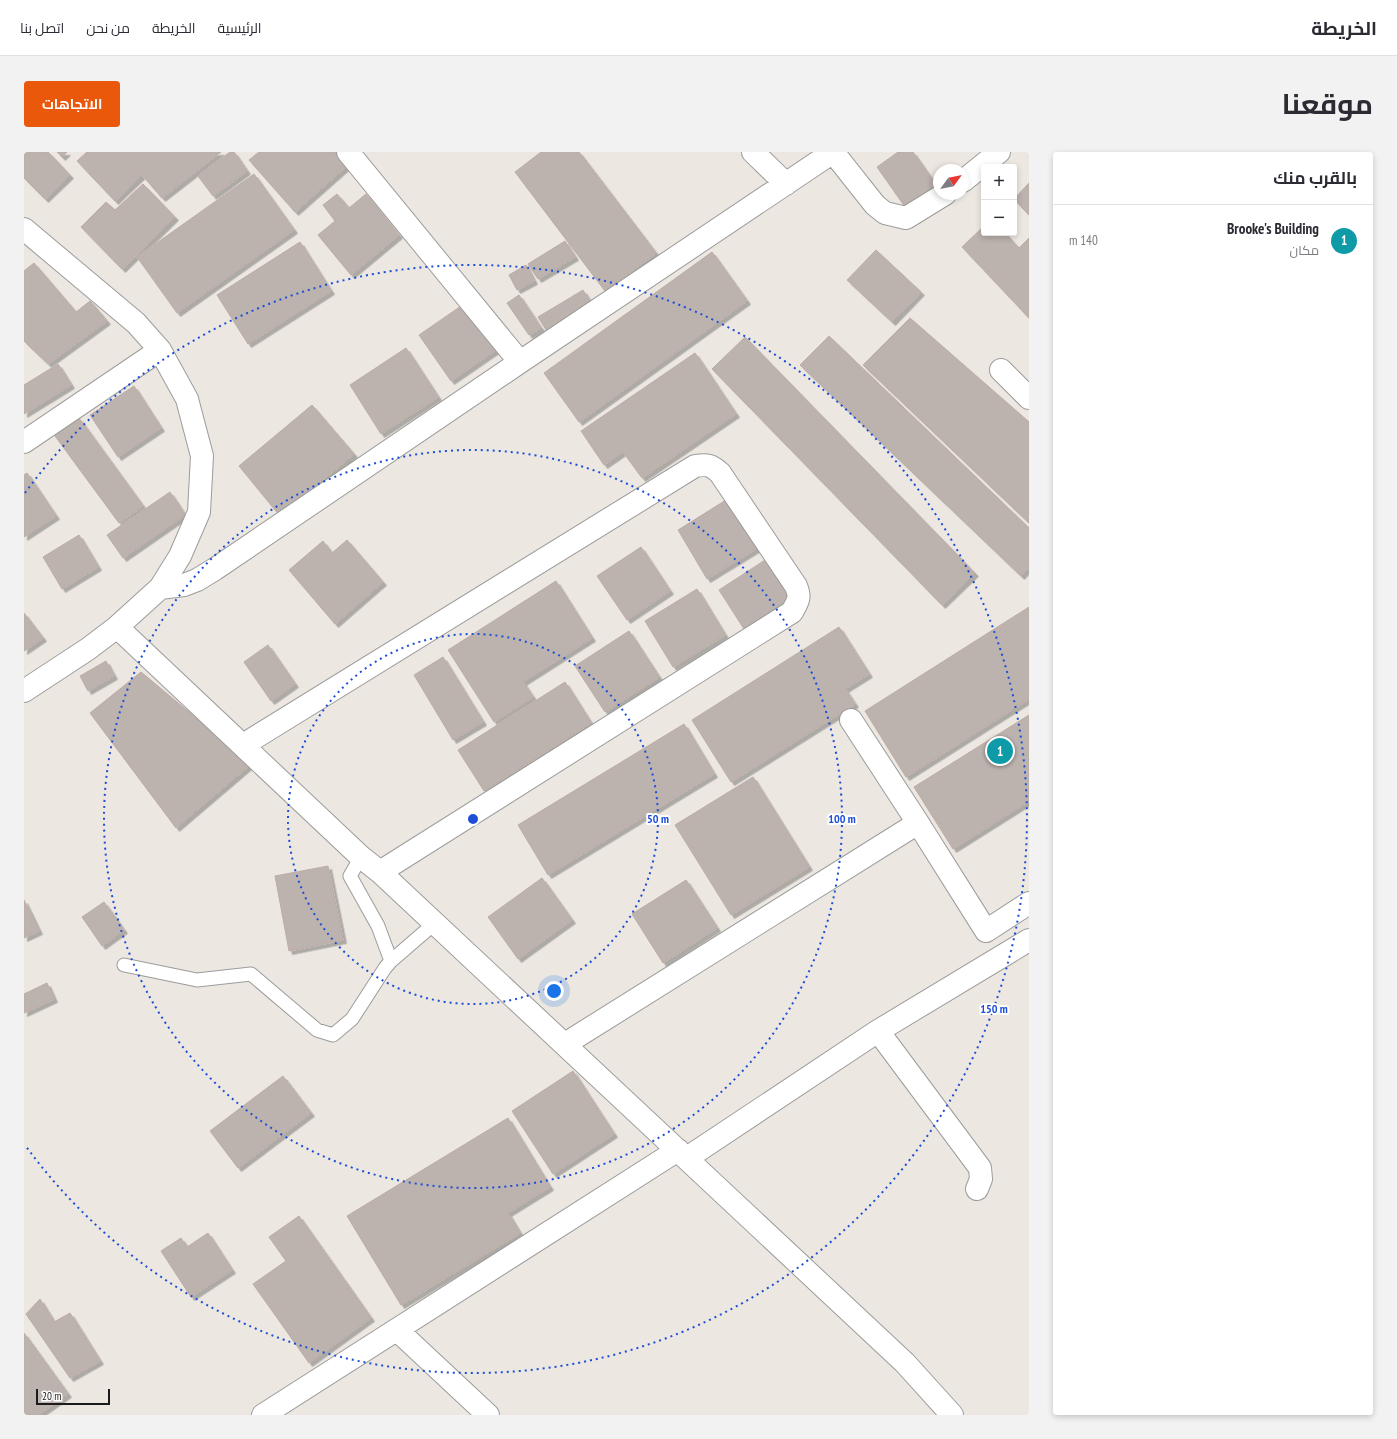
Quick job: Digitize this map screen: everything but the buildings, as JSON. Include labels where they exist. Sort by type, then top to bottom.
[{"type":"street","points":[[348,152],[520,362]]},
{"type":"street","points":[[753,152],[786,184]]},
{"type":"street","points":[[160,588],[184,585],[197,580],[215,569],[833,152],[875,205],[885,213],[906,218],[935,200]]},
{"type":"street","points":[[969,177],[999,152]]},
{"type":"street","points":[[24,229],[136,322],[160,350],[186,400],[202,456],[199,512],[180,556],[160,588],[117,627],[88,649],[24,691]]},
{"type":"street","points":[[24,442],[160,350]]},
{"type":"street","points":[[1002,370],[1029,398]]},
{"type":"street","points":[[243,744],[695,466],[704,464],[712,466],[720,473],[796,586],[800,594],[798,602],[792,612],[380,872]]},
{"type":"street","points":[[117,627],[243,744],[361,857],[380,872],[435,923],[905,1363],[952,1415]]},
{"type":"street","points":[[851,720],[986,931],[1029,903]]},
{"type":"street","points":[[565,1044],[918,823]]},
{"type":"street","points":[[264,1415],[397,1330],[1029,940]]},
{"type":"street","points":[[878,1032],[980,1168],[982,1179],[977,1190]]},
{"type":"street","points":[[397,1330],[488,1415]]},
{"type":"lane","points":[[361,857],[350,876],[378,926],[391,961]]},
{"type":"lane","points":[[124,965],[197,980],[251,974],[317,1030],[334,1035],[352,1018],[391,961],[435,923]]},
{"type":"place","name":"Brooke's Building","points":[[1000,751]]}]
